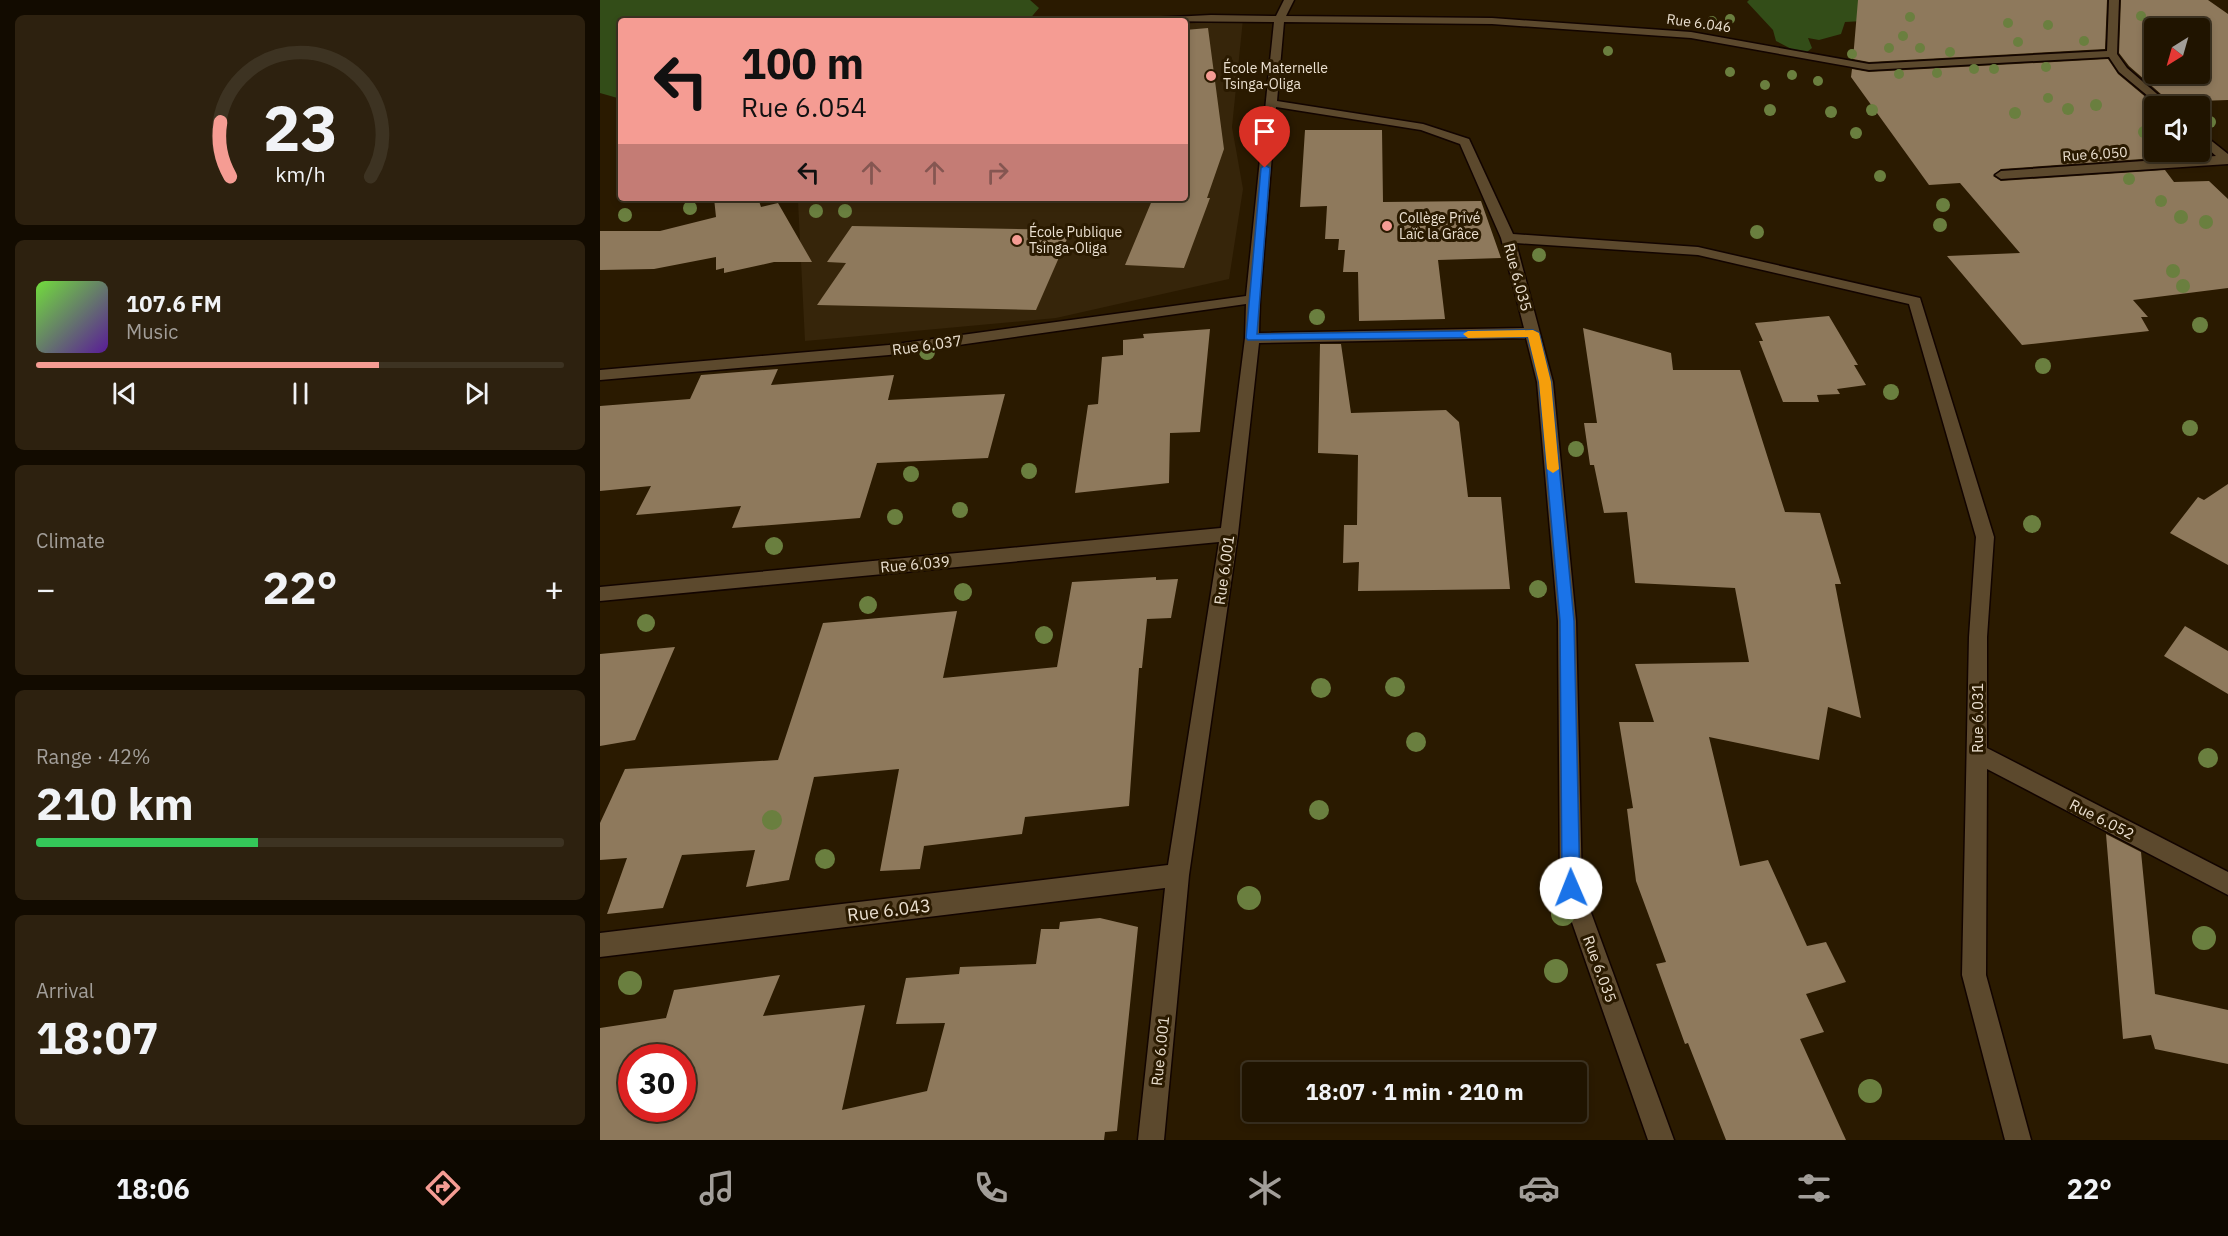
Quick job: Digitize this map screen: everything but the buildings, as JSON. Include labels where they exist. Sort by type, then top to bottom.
[{"type":"street","name":"Rue 6.001","points":[[1151,1140],[1178,875],[1229,534],[1252,338],[1253,299],[1279,19],[1289,0]]},
{"type":"street","points":[[2114,0],[2112,54],[2123,70],[2154,96]]},
{"type":"street","name":"Rue 6.046","points":[[1188,19],[1492,21],[1691,35],[1869,67],[2112,54]]},
{"type":"street","name":"Rue 6.035","points":[[1271,103],[1423,128],[1466,142],[1508,238],[1545,382],[1567,621],[1571,888],[1661,1140]]},
{"type":"street","points":[[2210,145],[2227,160]]},
{"type":"street","name":"Rue 6.050","points":[[2001,176],[2227,160]]},
{"type":"street","name":"Rue 6.031","points":[[1508,238],[1698,251],[1915,301],[1985,537],[1978,637],[1974,975],[2018,1140]]},
{"type":"street","name":"Rue 6.037","points":[[600,375],[889,350],[1253,299]]},
{"type":"street","points":[[1252,338],[1533,333]]},
{"type":"street","name":"Rue 6.039","points":[[600,594],[1229,534]]},
{"type":"street","name":"Rue 6.052","points":[[1977,753],[2228,884]]},
{"type":"street","name":"Rue 6.043","points":[[600,945],[1178,875]]},
{"type":"shaded area","name":"École Publique Tsinga-Oliga","points":[[1243,19],[1232,127],[1243,189],[1229,279],[1056,318],[805,341],[798,201],[1188,201],[1188,24]]},
{"type":"green space","points":[[600,0],[1030,0],[1039,8],[1031,18],[618,18],[618,98],[600,93]]},
{"type":"green space","points":[[1749,0],[1905,0],[1881,20],[1845,22],[1841,34],[1819,40],[1808,38],[1812,48],[1807,52],[1797,52],[1776,41],[1773,30],[1747,2]]},
{"type":"slow traffic","points":[[1468,334],[1533,333],[1545,382],[1553,469]]},
{"type":"place","name":"École Maternelle Tsinga-Oliga","points":[[1211,76]]},
{"type":"place","name":"Collège Privé Laïc la Grâce","points":[[1387,226]]},
{"type":"place","name":"École Publique Tsinga-Oliga","points":[[1017,240]]},
{"type":"route","points":[[1265,168],[1253,299],[1252,338],[1533,333],[1545,382],[1567,621],[1571,888]]}]
